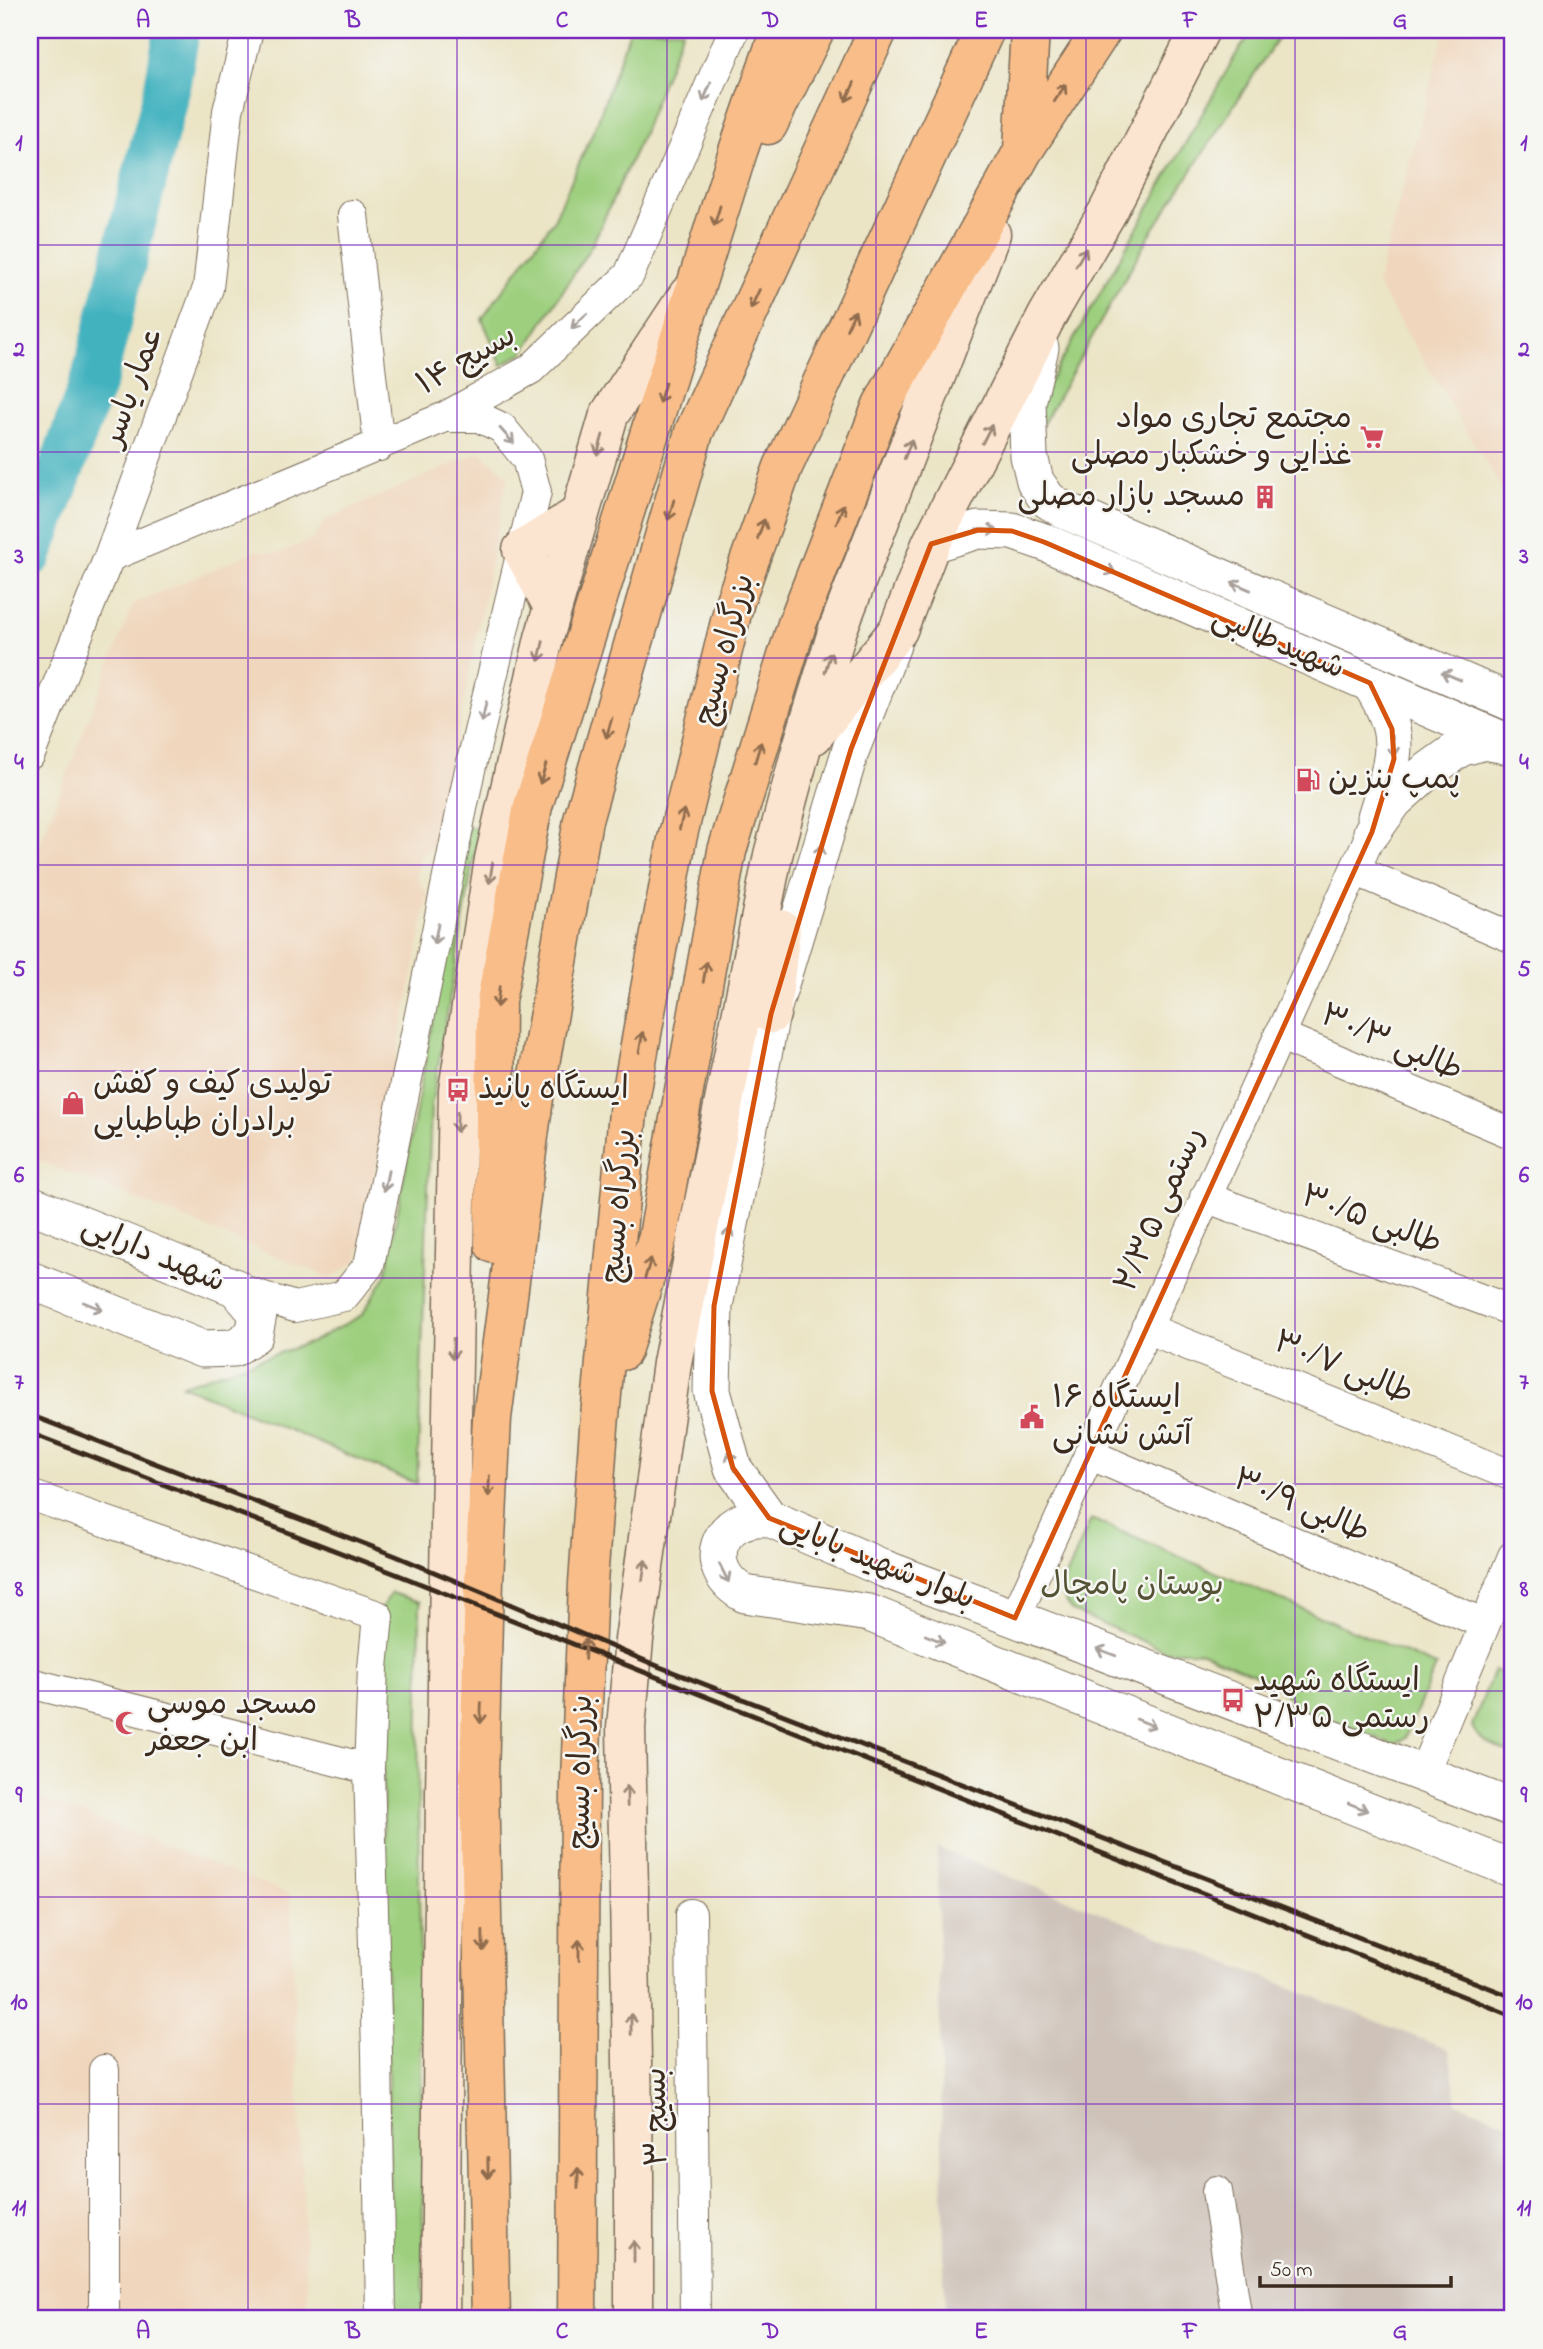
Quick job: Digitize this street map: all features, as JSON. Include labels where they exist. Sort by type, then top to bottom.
[{"type":"highway","points":[[491,2319],[479,1780],[492,1418],[496,1001],[533,806],[738,151],[780,30]]},
{"type":"highway","points":[[738,151],[769,124],[815,30]]},
{"type":"highway","points":[[492,1418],[534,1098],[587,807],[694,432],[878,30]]},
{"type":"highway","name":"بزرگراه بسیج","points":[[578,2319],[580,1779],[587,1583],[628,1112],[677,839],[735,601],[783,467],[985,30]]},
{"type":"highway","points":[[599,1427],[658,1236],[727,851],[797,624],[882,405],[1023,151],[1102,30]]},
{"type":"highway","points":[[1023,151],[1031,33]]},
{"type":"main road","points":[[771,1014],[801,750],[898,630],[931,544],[1047,316],[1108,211],[1200,30]]},
{"type":"main road","points":[[634,2319],[626,1727],[634,1640],[672,1363],[773,855],[801,750],[838,629],[1023,151]]},
{"type":"main road","points":[[440,2319],[445,1780],[458,1090],[494,859],[553,607],[609,415],[697,281]]},
{"type":"main road","points":[[553,607],[522,550],[580,514]]},
{"type":"street","name":"عمار یاسر","points":[[30,754],[109,557],[208,288],[228,111],[248,30]]},
{"type":"street","name":"بسیج ۱۴","points":[[109,557],[445,417],[531,369],[629,275],[734,30]]},
{"type":"street","points":[[353,215],[379,446]]},
{"type":"street","name":"شهیدطالبی","points":[[1047,316],[1027,403],[1029,456],[1035,481],[1048,500],[1064,510],[1513,703]]},
{"type":"street","points":[[236,1288],[295,1307],[344,1296],[369,1265],[469,774],[536,492],[527,459],[502,428],[480,417],[445,417]]},
{"type":"street","points":[[1044,542],[1037,531],[1037,522],[1042,512],[1052,508],[1064,510]]},
{"type":"street","name":"شهیدطالبی","points":[[931,544],[978,530],[1012,531],[1044,542],[1513,746]]},
{"type":"street","points":[[769,1518],[733,1468],[712,1391],[715,1306],[771,1014],[851,749],[898,630]]},
{"type":"street","points":[[1370,683],[1385,705],[1392,729],[1394,759],[1372,832]]},
{"type":"street","points":[[1372,832],[1394,800],[1424,773],[1460,748],[1485,741],[1513,746]]},
{"type":"street","name":"رستمی ۲/۳۵","points":[[1015,1618],[1372,832]]},
{"type":"street","points":[[1355,870],[1513,938]]},
{"type":"street","name":"طالبی ۳۰/۳","points":[[1279,1035],[1513,1134]]},
{"type":"street","name":"طالبی ۳۰/۵","points":[[1205,1197],[1513,1311]]},
{"type":"street","name":"شهید دارایی","points":[[30,1204],[236,1288],[258,1314],[254,1335],[234,1348],[202,1349],[30,1280]]},
{"type":"street","name":"طالبی ۳۰/۷","points":[[1146,1328],[1513,1476]]},
{"type":"street","name":"طالبی ۳۰/۹","points":[[1089,1454],[1498,1611]]},
{"type":"street","points":[[30,1496],[378,1616],[369,1769],[381,2319]]},
{"type":"street","name":"بلوار شهید بابایی","points":[[1513,1808],[885,1569],[769,1518],[754,1516],[739,1521],[727,1531],[719,1544],[717,1559],[722,1574],[731,1587],[745,1594],[869,1613],[1513,1869]]},
{"type":"street","points":[[1424,1772],[1498,1611],[1513,1556]]},
{"type":"street","points":[[30,1683],[369,1769]]},
{"type":"street","name":"بسیج ۳","points":[[691,1914],[695,2319]]},
{"type":"street","points":[[104,2070],[104,2319]]},
{"type":"street","points":[[1217,2191],[1237,2319]]},
{"type":"highlighted area","points":[[978,530],[1012,531],[1044,542],[1370,683],[1392,729],[1394,759],[1372,832],[1015,1618],[769,1518],[733,1468],[712,1391],[714,1306],[771,1014],[851,749],[931,544]]},
{"type":"shaded area","points":[[1445,30],[1513,30],[1513,507],[1377,284]]},
{"type":"shaded area","points":[[480,452],[508,476],[436,842],[420,858],[417,877],[428,896],[357,1260],[331,1278],[30,1157],[30,870],[133,604],[256,551],[279,553],[314,539],[325,520]]},
{"type":"shaded area","points":[[30,1793],[290,1894],[308,2319],[30,2319]]},
{"type":"shaded area","points":[[937,1848],[1449,2050],[1457,2103],[1513,2125],[1513,2319],[945,2319]]},
{"type":"green space","points":[[630,30],[683,30],[641,138],[592,245],[524,352],[502,365],[482,319],[554,220],[597,123]]},
{"type":"green space","points":[[1254,30],[1283,30],[1149,236],[1043,424],[1034,409],[1238,51]]},
{"type":"green space","points":[[468,827],[479,828],[431,1107],[417,1484],[182,1385],[312,1342],[362,1315],[386,1275]]},
{"type":"green space","name":"بوستان پامچال","points":[[1091,1519],[1436,1666],[1405,1738],[1393,1745],[1296,1705],[1272,1682],[1200,1651],[1166,1651],[1072,1611],[1060,1591]]},
{"type":"green space","points":[[391,1593],[420,1602],[418,1788],[424,2319],[392,2319],[380,1610]]},
{"type":"green space","points":[[1494,1670],[1513,1678],[1513,1754],[1484,1741],[1472,1726]]},
{"type":"waterway","points":[[30,554],[94,379],[166,93],[177,30]]},
{"type":"railway","points":[[30,1415],[396,1556],[660,1667],[1513,1997]]},
{"type":"railway","points":[[30,1433],[396,1574],[1513,2016]]},
{"type":"place","name":"مجتمع تجاری مواد غذایی و خشکبار مصلی","points":[[1372,437]]},
{"type":"place","name":"مسجد بازار مصلی","points":[[1265,497]]},
{"type":"place","name":"پمپ بنزین","points":[[1308,780]]},
{"type":"place","name":"ایستگاه پانیذ","points":[[458,1090]]},
{"type":"place","name":"تولیدی کیف و کفش برادران طباطبایی","points":[[73,1103]]},
{"type":"place","name":"ایستگاه ۱۶ آتش نشانی","points":[[1032,1417]]},
{"type":"place","name":"ایستگاه شهید رستمی ۲/۳۵","points":[[1233,1700]]},
{"type":"place","name":"مسجد موسی ابن جعفر","points":[[127,1723]]}]
